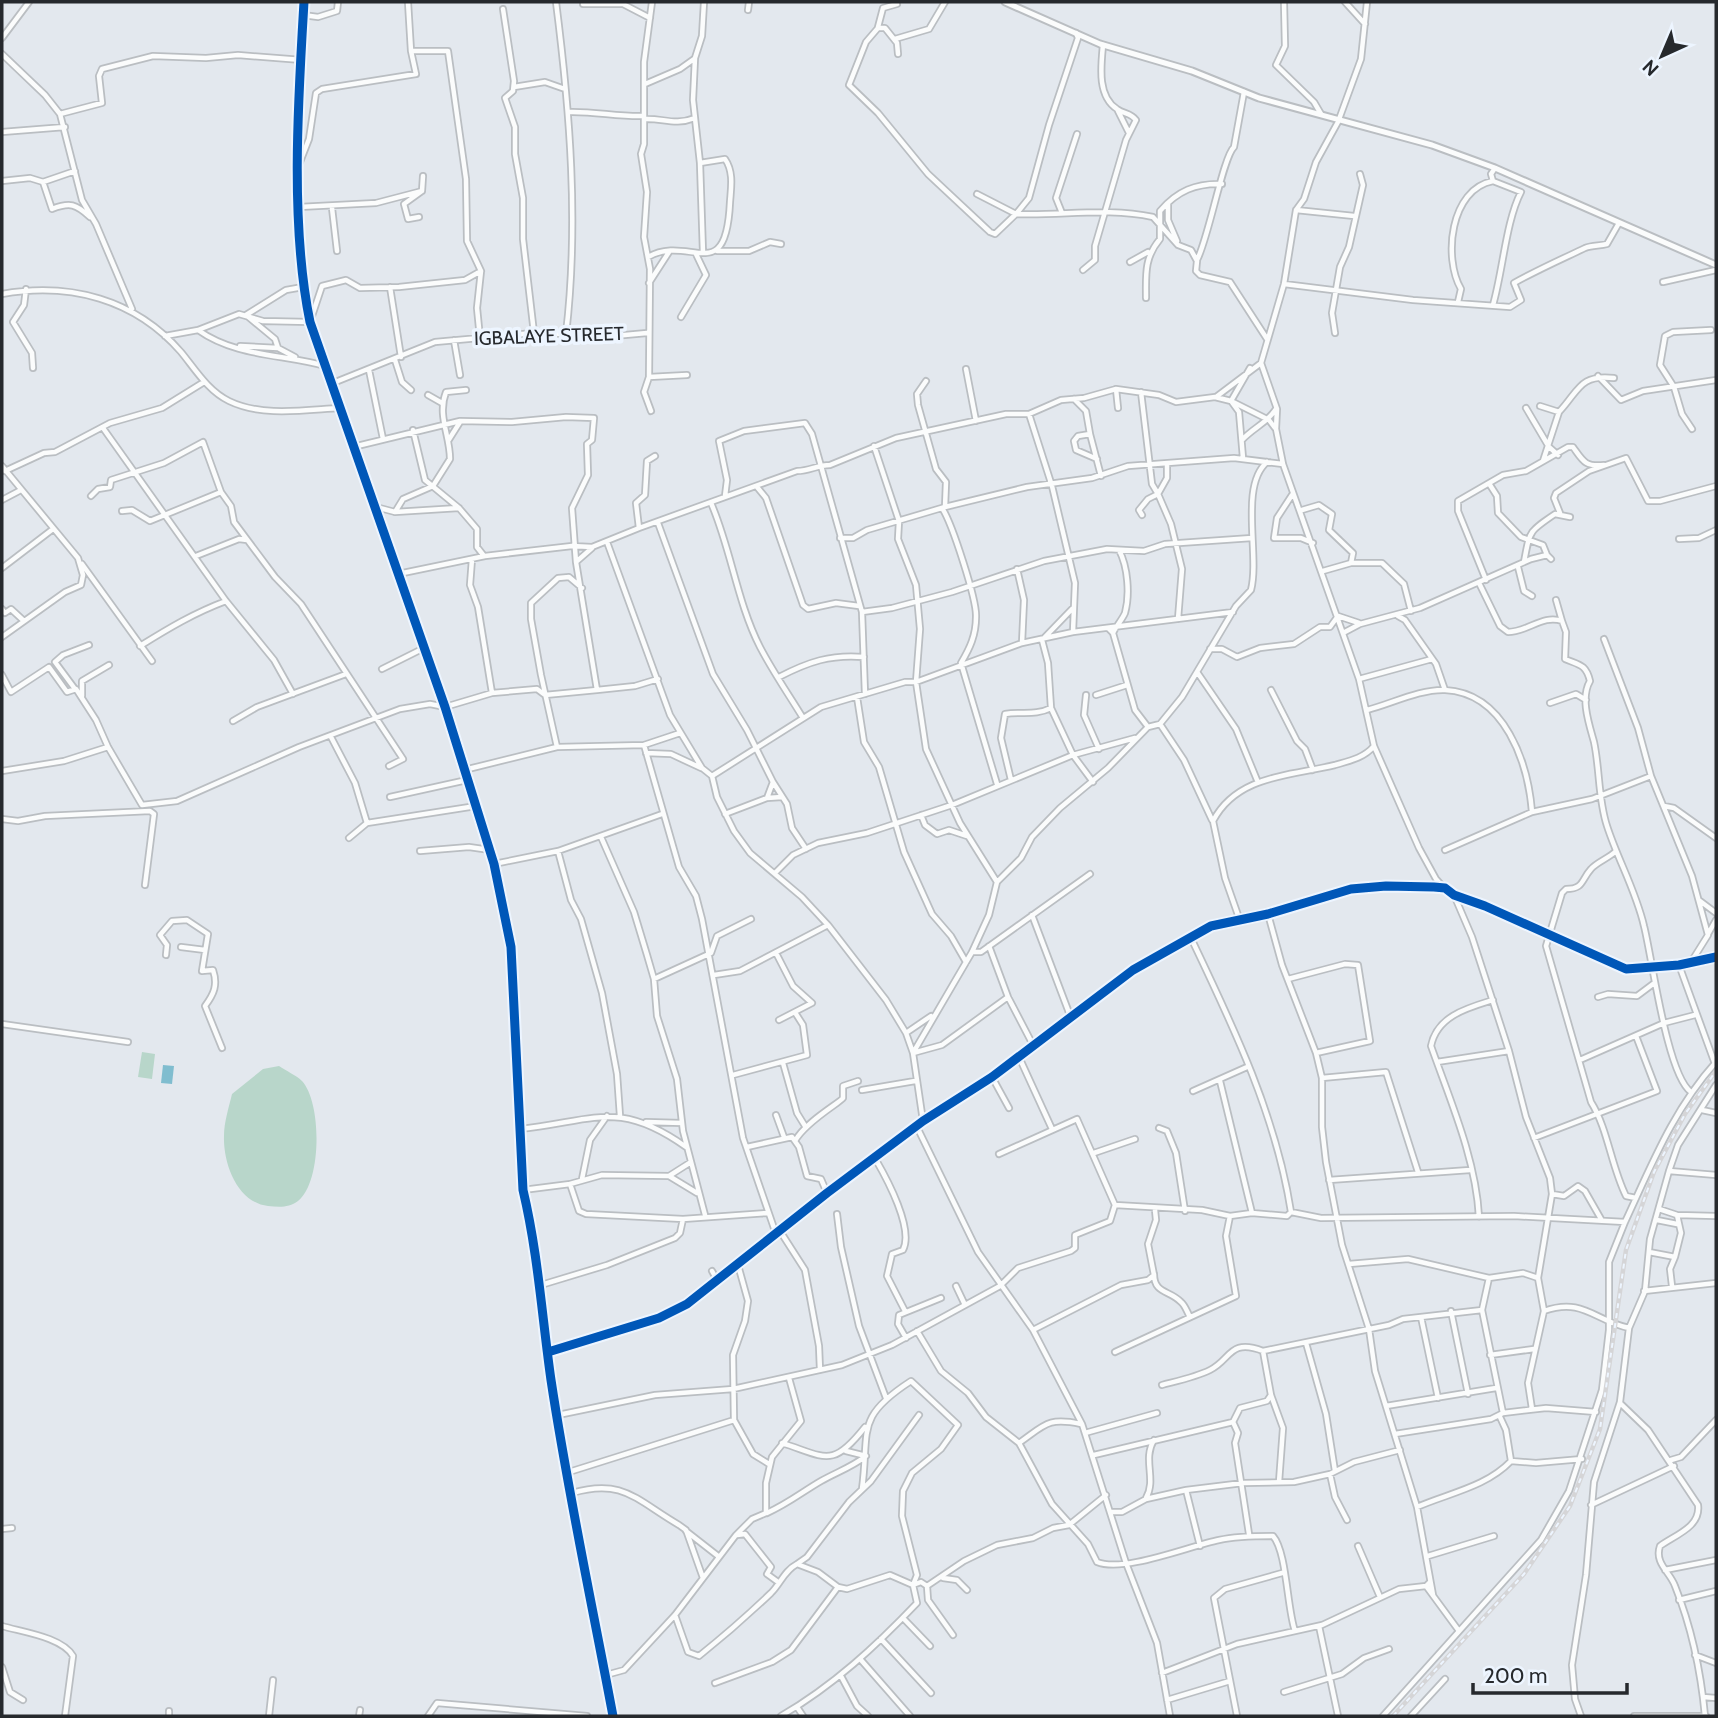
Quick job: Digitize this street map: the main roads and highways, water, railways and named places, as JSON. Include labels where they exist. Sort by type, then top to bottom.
[{"type":"water","points":[[163,1065],[174,1066],[172,1084],[161,1083]]},
{"type":"railway","points":[[1393,1716],[1524,1574],[1570,1506],[1600,1429],[1626,1250],[1654,1172],[1685,1114],[1716,1071]]}]
